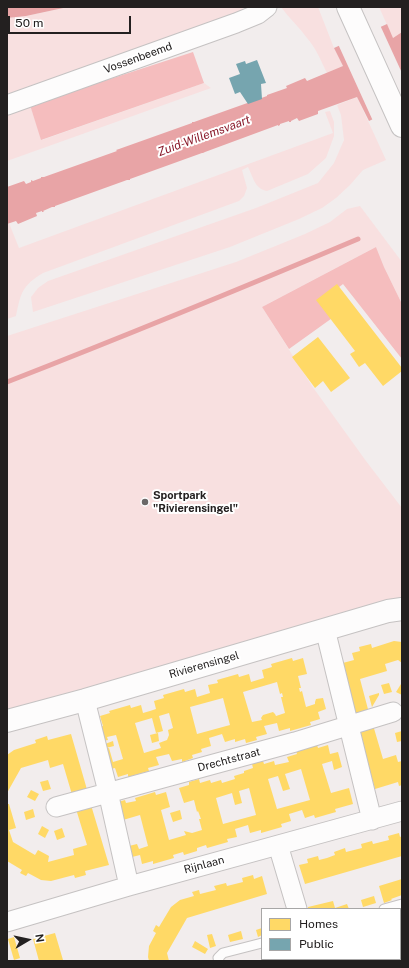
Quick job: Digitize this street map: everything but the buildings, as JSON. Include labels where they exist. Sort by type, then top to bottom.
[{"type":"street","name":"Vossenbeemd","points":[[7,105],[236,23],[258,14],[267,7]]},
{"type":"street","points":[[348,7],[402,126]]},
{"type":"street","name":"Rivierensingel","points":[[7,721],[85,700],[388,611],[402,609]]},
{"type":"street","points":[[325,630],[372,820]]},
{"type":"street","points":[[85,700],[108,792],[129,886]]},
{"type":"street","name":"Drechtstraat","points":[[56,807],[295,742],[393,712]]},
{"type":"street","name":"Rijnlaan","points":[[7,922],[129,886],[402,811]]},
{"type":"street","points":[[278,845],[297,908]]},
{"type":"lane","points":[[388,908],[402,904]]},
{"type":"lane","points":[[219,961],[218,958],[223,953],[261,943]]},
{"type":"shaded area","points":[[68,7],[245,7],[231,17],[7,94],[7,18],[26,16]]},
{"type":"shaded area","points":[[281,7],[318,7],[334,48],[343,66],[327,73],[313,46]]},
{"type":"shaded area","points":[[379,7],[402,7],[402,32],[393,38]]},
{"type":"shaded area","points":[[193,52],[204,83],[41,140],[30,105]]},
{"type":"shaded area","points":[[204,83],[211,88],[7,161],[7,113],[30,105],[42,140]]},
{"type":"shaded area","points":[[357,97],[386,160],[363,170],[336,198],[322,208],[230,247],[33,312],[31,297],[38,288],[48,281],[256,208],[318,183],[334,163],[344,140],[341,115],[337,105]]},
{"type":"shaded area","points":[[330,111],[334,122],[334,136],[326,158],[308,174],[267,191],[263,190],[257,185],[248,167],[242,170],[247,188],[244,196],[239,201],[43,273],[31,282],[24,290],[19,301],[16,316],[7,319],[7,224],[9,223],[19,248],[333,133],[325,112]]},
{"type":"shaded area","points":[[360,206],[402,262],[402,304],[376,247],[262,307],[312,386],[402,508],[402,600],[7,712],[7,336],[236,262],[305,234],[330,222],[347,209]]},
{"type":"shaded area","points":[[376,247],[402,304],[402,359],[343,284],[324,299],[335,316],[289,349],[262,307]]},
{"type":"water","points":[[7,7],[68,7],[26,16],[7,18]]},
{"type":"water","name":"Zuid-Willemsvaart","points":[[387,24],[393,38],[402,32],[402,105],[369,121],[357,97],[318,111],[318,114],[299,121],[297,118],[291,122],[289,121],[280,124],[130,180],[52,207],[43,211],[44,212],[42,211],[36,213],[37,216],[18,224],[16,221],[7,224],[7,187],[24,181],[26,184],[31,182],[31,180],[33,181],[267,96],[287,88],[286,86],[305,78],[307,81],[343,66],[334,48]]},
{"type":"pier","points":[[380,25],[402,73],[402,107],[373,121],[338,44]]},
{"type":"waterway","points":[[7,382],[183,312],[358,239]]},
{"type":"place","name":"Sportpark \"Rivierensingel\"","points":[[145,502]]}]
